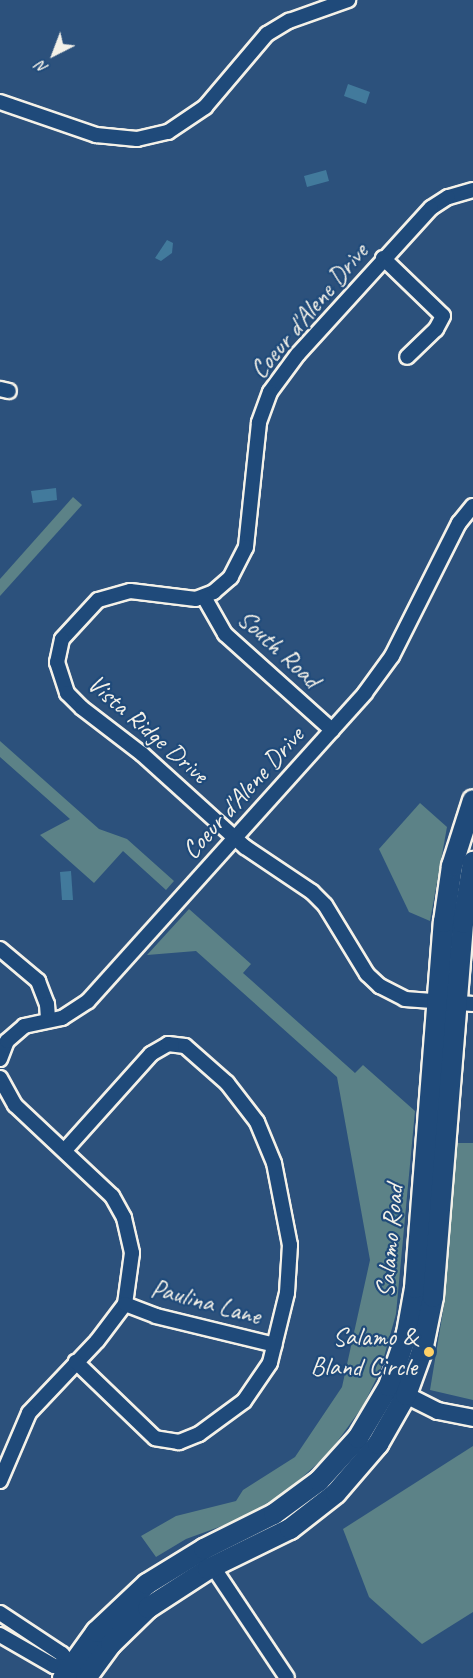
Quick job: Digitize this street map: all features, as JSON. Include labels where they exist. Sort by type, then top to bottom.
[{"type":"main road","name":"Salamo Road","points":[[455,1003],[450,877],[473,800]]},
{"type":"main road","name":"Salamo Road","points":[[76,1675],[106,1621],[147,1584],[204,1549],[274,1514],[314,1485],[398,1391],[422,1351],[433,1297],[455,1003],[473,862]]},
{"type":"main road","name":"Salamo Road","points":[[76,1675],[148,1608],[213,1567],[272,1540],[336,1493],[378,1444],[398,1391]]},
{"type":"street","points":[[0,102],[96,135],[137,139],[168,132],[205,107],[267,34],[289,21],[348,0]]},
{"type":"street","name":"Coeur d'Alene Drive","points":[[204,597],[223,585],[243,556],[259,423],[270,392],[383,258],[431,207],[473,190]]},
{"type":"street","points":[[383,258],[442,316],[436,329],[407,357]]},
{"type":"street","name":"Coeur d'Alene Drive","points":[[0,1059],[14,1033],[34,1022],[79,1011],[332,730],[392,656],[448,543],[473,506]]},
{"type":"street","name":"Vista Ridge Drive","points":[[204,597],[182,600],[130,591],[98,600],[62,639],[58,670],[67,693],[82,708],[142,754],[235,838],[312,892],[325,905],[367,974],[380,986],[405,999],[455,1003]]},
{"type":"street","name":"South Road","points":[[204,597],[225,634],[332,730]]},
{"type":"street","points":[[0,949],[38,981],[47,1004],[48,1020]]},
{"type":"street","points":[[65,1150],[143,1061],[168,1044],[185,1046],[227,1083],[257,1122],[268,1145],[283,1203],[289,1263],[275,1345],[264,1377],[244,1401],[199,1434],[179,1442],[155,1438],[76,1362]]},
{"type":"street","points":[[0,1078],[15,1105],[102,1183],[124,1218],[132,1253],[125,1304],[29,1413],[0,1481]]},
{"type":"street","name":"Paulina Lane","points":[[125,1304],[156,1316],[275,1345]]},
{"type":"street","points":[[398,1391],[448,1414],[473,1418]]},
{"type":"street","points":[[213,1567],[287,1678]]},
{"type":"street","points":[[0,1613],[62,1654],[76,1675]]},
{"type":"street","points":[[0,1635],[54,1666],[76,1675]]},
{"type":"green space","points":[[73,497],[82,505],[0,596],[0,579]]},
{"type":"green space","points":[[0,741],[99,829],[127,839],[174,881],[166,890],[123,851],[94,883],[40,835],[70,819],[0,757]]},
{"type":"green space","points":[[420,803],[447,827],[430,921],[409,912],[379,849]]},
{"type":"green space","points":[[189,909],[251,964],[243,973],[355,1073],[363,1065],[415,1111],[396,1314],[380,1371],[363,1406],[329,1453],[287,1491],[241,1519],[186,1539],[156,1557],[141,1536],[176,1516],[236,1501],[243,1490],[295,1457],[342,1387],[370,1260],[337,1077],[196,951],[147,955]]},
{"type":"green space","points":[[457,1143],[473,1143],[473,1400],[430,1390],[444,1305]]},
{"type":"green space","points":[[473,1446],[473,1612],[422,1644],[369,1597],[343,1529]]},
{"type":"water","points":[[348,84],[370,92],[366,104],[344,96]]},
{"type":"water","points":[[326,170],[329,181],[307,187],[304,176]]},
{"type":"water","points":[[167,240],[173,243],[172,253],[161,261],[155,258]]},
{"type":"water","points":[[56,488],[57,500],[33,503],[31,491]]},
{"type":"water","points":[[71,871],[73,900],[62,900],[60,872]]},
{"type":"place","name":"Salamo & Bland Circle","points":[[429,1352]]}]
